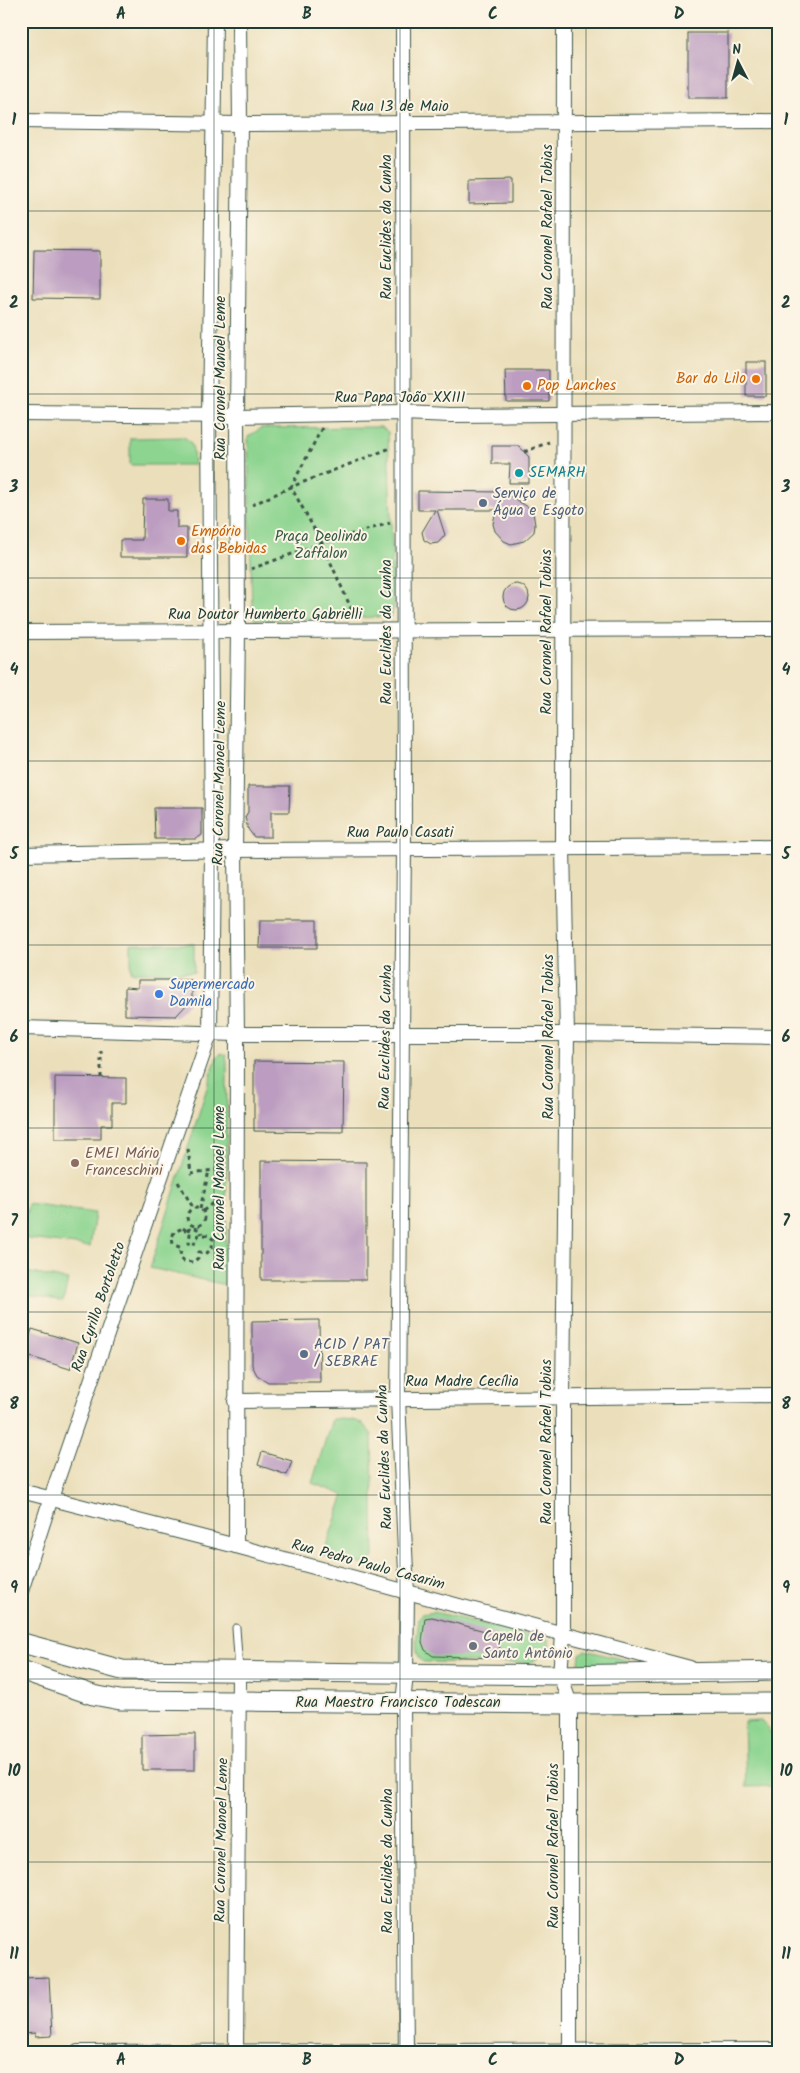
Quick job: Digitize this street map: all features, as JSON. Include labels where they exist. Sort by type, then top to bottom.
[{"type":"main road","name":"Rua Maestro Francisco Todescan","points":[[24,1640],[122,1670],[560,1675],[779,1671]]},
{"type":"main road","points":[[21,1670],[27,1653],[24,1640]]},
{"type":"main road","name":"Rua Maestro Francisco Todescan","points":[[21,1670],[93,1695],[120,1700],[570,1704],[779,1703]]},
{"type":"street","name":"Rua Coronel Manoel Leme","points":[[210,1034],[212,850],[209,416],[215,21]]},
{"type":"street","name":"Rua Coronel Manoel Leme","points":[[236,1546],[237,1034],[235,850],[238,632],[239,21]]},
{"type":"street","name":"Rua Euclides da Cunha","points":[[403,21],[404,849],[398,1399],[407,1593],[406,1674],[403,1703],[406,2051]]},
{"type":"street","name":"Rua Coronel Rafael Tobias","points":[[564,21],[563,848],[567,1034],[563,1398],[563,1636],[560,1675],[570,1704],[570,2051]]},
{"type":"street","name":"Rua 13 de Maio","points":[[21,122],[240,124],[779,121]]},
{"type":"street","name":"Rua Papa João XXIII","points":[[21,414],[237,416],[402,413],[451,415],[779,412]]},
{"type":"street","name":"Rua Doutor Humberto Gabrielli","points":[[21,632],[779,629]]},
{"type":"street","name":"Rua Paulo Casati","points":[[21,854],[212,850],[779,847]]},
{"type":"street","points":[[21,1028],[210,1034],[567,1034],[779,1037]]},
{"type":"street","name":"Rua Cyrillo Bortoletto","points":[[21,1591],[210,1034]]},
{"type":"street","name":"Rua Madre Cecília","points":[[235,1401],[779,1394]]},
{"type":"street","name":"Rua Pedro Paulo Casarim","points":[[21,1491],[236,1546],[563,1636],[706,1672]]},
{"type":"street","name":"Rua Coronel Manoel Leme","points":[[236,2051],[239,1671]]},
{"type":"street","points":[[78,2052],[779,2050]]},
{"type":"lane","name":"Rua Coronel Manoel Leme","points":[[236,1628],[239,1671]]},
{"type":"path","points":[[291,487],[322,427]]},
{"type":"path","points":[[524,452],[551,441]]},
{"type":"path","points":[[249,506],[291,487],[388,449]]},
{"type":"path","points":[[291,487],[322,543],[355,618]]},
{"type":"path","points":[[251,570],[322,543],[391,522]]},
{"type":"path","points":[[101,1051],[101,1078]]},
{"type":"path","points":[[188,1149],[191,1173],[225,1169]]},
{"type":"path","points":[[209,1171],[201,1210],[204,1216],[201,1232],[196,1237],[194,1244],[190,1243],[188,1214],[194,1209],[201,1210],[225,1193]]},
{"type":"path","points":[[178,1182],[194,1209]]},
{"type":"path","points":[[188,1222],[196,1226],[203,1222]]},
{"type":"path","points":[[183,1228],[188,1230],[195,1228],[213,1239],[212,1248],[207,1253],[199,1252],[196,1260],[186,1262],[182,1258],[181,1248],[173,1244],[172,1238],[177,1230],[183,1228]]},
{"type":"green space","name":"Praça Deolindo Zaffalon","points":[[381,427],[388,432],[394,607],[390,617],[255,620],[252,615],[248,437],[261,428]]},
{"type":"green space","points":[[183,437],[190,442],[194,465],[130,465],[130,438]]},
{"type":"green space","points":[[131,944],[194,944],[194,972],[131,972]]},
{"type":"green space","points":[[222,1053],[226,1055],[227,1063],[226,1285],[150,1268],[217,1056]]},
{"type":"green space","points":[[28,1204],[95,1213],[90,1247],[23,1238]]},
{"type":"green space","points":[[26,1272],[68,1280],[63,1302],[21,1294]]},
{"type":"green space","points":[[332,1419],[359,1422],[372,1435],[374,1557],[370,1563],[361,1564],[323,1555],[344,1495],[312,1483]]},
{"type":"green space","points":[[434,1612],[549,1640],[550,1649],[531,1663],[423,1662],[417,1648],[419,1618],[422,1614]]},
{"type":"green space","points":[[585,1650],[629,1661],[629,1665],[583,1666],[579,1664],[580,1654]]},
{"type":"green space","points":[[761,1721],[776,1744],[779,1759],[779,1786],[746,1787],[744,1722]]},
{"type":"building","points":[[688,33],[728,33],[728,98],[688,98]]},
{"type":"building","points":[[511,180],[511,203],[469,204],[469,181]]},
{"type":"building","points":[[34,250],[100,251],[100,299],[33,298]]},
{"type":"building","name":"Bar do Lilo","points":[[746,362],[766,362],[766,396],[746,396]]},
{"type":"building","name":"Pop Lanches","points":[[505,370],[549,370],[549,401],[506,401]]},
{"type":"building","name":"SEMARH","points":[[492,446],[519,446],[529,457],[529,483],[509,483],[510,464],[492,464]]},
{"type":"building","points":[[418,491],[503,492],[533,512],[534,532],[524,541],[511,544],[504,541],[495,531],[493,524],[496,510],[437,510],[445,535],[438,543],[431,544],[424,540],[422,532],[435,510],[418,510]]},
{"type":"building","points":[[143,499],[168,499],[168,511],[177,511],[177,528],[187,528],[187,557],[120,557],[120,540],[142,540]]},
{"type":"building","points":[[516,584],[525,588],[529,597],[525,606],[516,610],[507,606],[503,597],[507,588]]},
{"type":"building","points":[[248,786],[290,786],[289,812],[271,812],[271,837],[254,837],[248,829],[245,817],[248,812]]},
{"type":"building","points":[[154,808],[202,808],[202,835],[196,839],[155,839]]},
{"type":"building","points":[[260,920],[317,920],[317,948],[259,948]]},
{"type":"building","name":"Supermercado Damila","points":[[138,980],[192,980],[192,999],[176,1016],[125,1015],[125,987],[138,988]]},
{"type":"building","points":[[254,1061],[344,1062],[343,1132],[254,1131]]},
{"type":"building","points":[[55,1077],[126,1078],[126,1103],[112,1103],[112,1125],[101,1125],[101,1139],[55,1139]]},
{"type":"building","points":[[261,1161],[366,1162],[366,1280],[261,1280]]},
{"type":"building","points":[[319,1320],[320,1382],[268,1382],[257,1375],[252,1365],[252,1321]]},
{"type":"building","points":[[32,1329],[78,1343],[70,1369],[24,1355]]},
{"type":"building","points":[[262,1452],[292,1461],[287,1475],[258,1465]]},
{"type":"building","name":"Capela de Santo Antônio","points":[[432,1617],[500,1635],[499,1658],[433,1656],[425,1650],[422,1642],[425,1618]]},
{"type":"building","points":[[195,1734],[195,1770],[142,1770],[142,1735]]},
{"type":"building","points":[[49,1977],[52,2036],[35,2037],[35,2033],[23,2034],[21,1978]]},
{"type":"place","name":"Bar do Lilo","points":[[756,379]]},
{"type":"place","name":"Pop Lanches","points":[[527,386]]},
{"type":"place","name":"SEMARH","points":[[519,473]]},
{"type":"place","name":"Serviço de Água e Esgoto","points":[[483,503]]},
{"type":"place","name":"Empório das Bebidas","points":[[181,541]]},
{"type":"place","name":"Supermercado Damila","points":[[159,994]]},
{"type":"place","name":"EMEI Mário Franceschini","points":[[75,1163]]},
{"type":"place","name":"ACID / PAT / SEBRAE","points":[[304,1354]]},
{"type":"place","name":"Capela de Santo Antônio","points":[[473,1646]]}]
